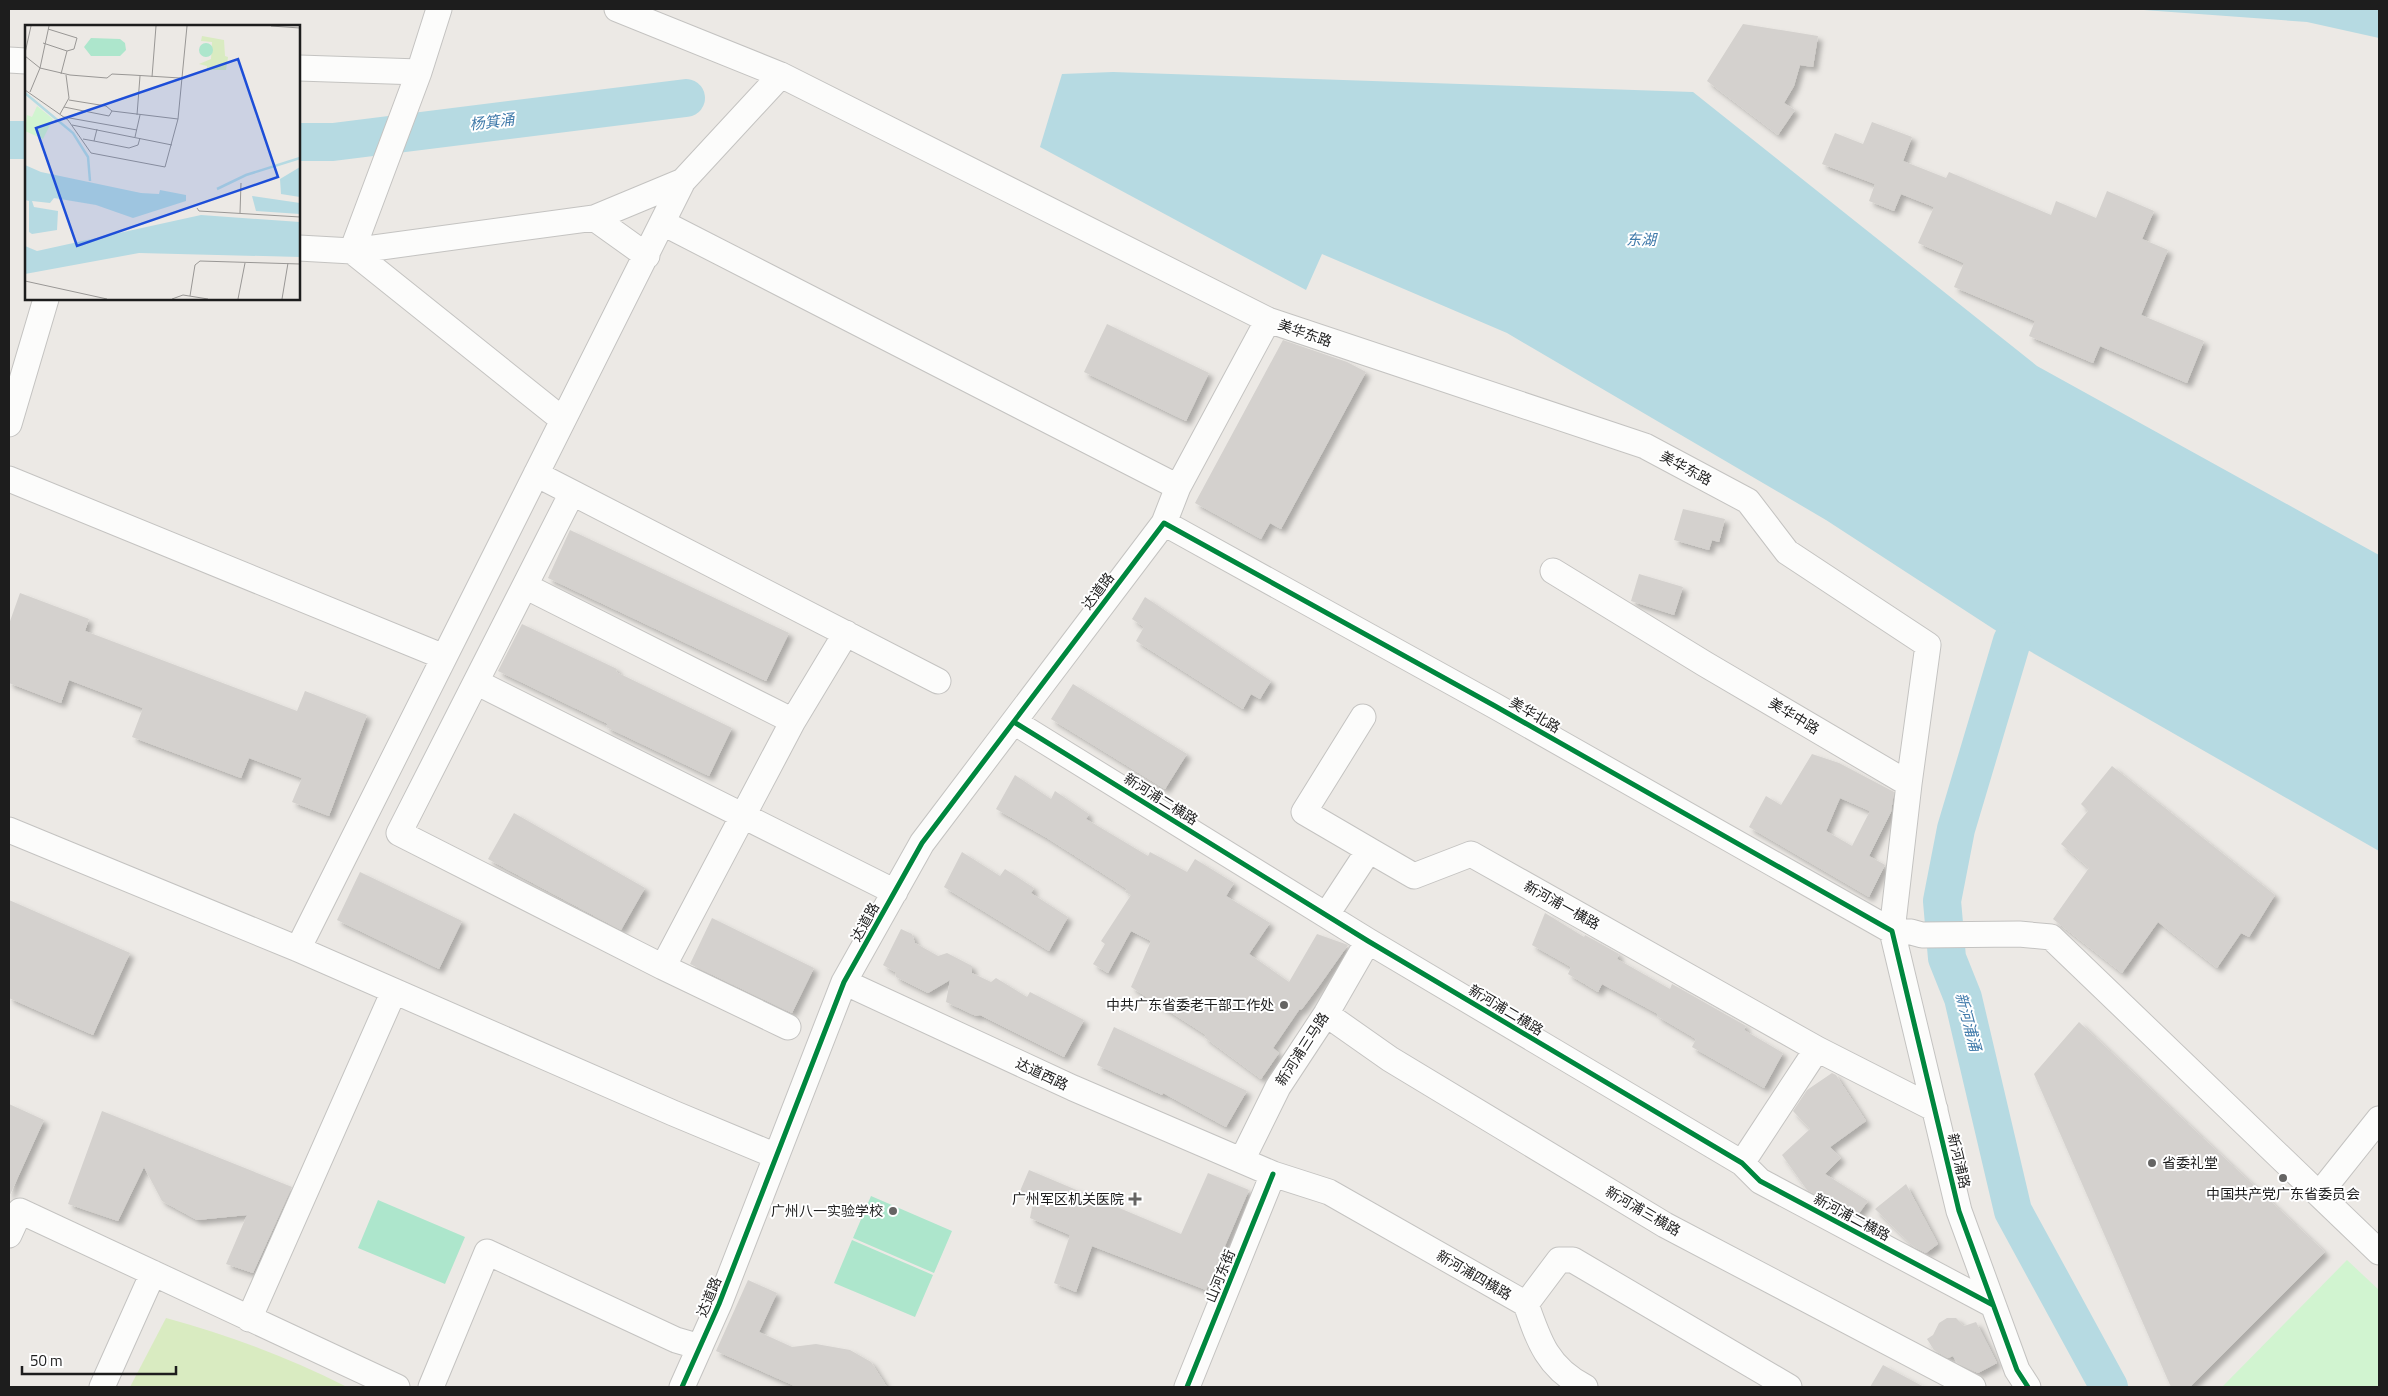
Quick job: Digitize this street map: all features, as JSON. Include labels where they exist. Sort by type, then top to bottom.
[{"type":"street","points":[[352,251],[419,72],[439,9]]},
{"type":"street","points":[[617,9],[780,75],[1268,320]]},
{"type":"street","points":[[9,60],[25,61]]},
{"type":"street","points":[[300,68],[419,72]]},
{"type":"street","points":[[298,949],[683,181],[780,75]]},
{"type":"street","points":[[300,248],[352,251],[594,218],[683,181]]},
{"type":"street","points":[[594,218],[647,256]]},
{"type":"street","points":[[663,223],[1178,487]]},
{"type":"street","points":[[352,251],[563,420]]},
{"type":"street","points":[[9,424],[46,300]]},
{"type":"street","name":"达道路","points":[[682,1387],[700,1347],[844,982],[922,843],[1164,523],[1178,487],[1268,320]]},
{"type":"street","name":"美华东路","points":[[1268,320],[1645,446],[1748,501],[1787,552],[1928,644],[1908,784]]},
{"type":"street","points":[[536,474],[938,681]]},
{"type":"street","points":[[9,479],[444,658]]},
{"type":"street","points":[[572,493],[399,833],[664,967],[788,1027]]},
{"type":"street","name":"美华北路","points":[[1164,523],[1495,706],[1892,931]]},
{"type":"street","name":"美华中路","points":[[1553,571],[1705,664],[1908,784]]},
{"type":"street","points":[[525,586],[793,721]]},
{"type":"street","points":[[664,967],[793,721],[846,633]]},
{"type":"street","points":[[476,682],[895,892]]},
{"type":"street","points":[[1327,914],[1369,850],[1304,812],[1362,717]]},
{"type":"street","name":"新河浦二横路","points":[[1014,722],[1368,941],[1742,1163],[1760,1181],[1993,1305]]},
{"type":"street","points":[[1908,784],[1892,931],[1911,932],[1922,935],[2019,934],[2051,936],[2320,1193],[2379,1252]]},
{"type":"street","points":[[9,830],[298,949],[776,1156]]},
{"type":"street","name":"新河浦一横路","points":[[1369,850],[1414,876],[1471,854],[1817,1049]]},
{"type":"street","name":"新河浦路","points":[[1892,931],[1959,1211],[2017,1370],[2028,1387]]},
{"type":"street","name":"新河浦三马路","points":[[1242,1160],[1278,1087],[1326,1014],[1368,941]]},
{"type":"street","name":"达道西路","points":[[844,982],[1073,1088],[1242,1160]]},
{"type":"street","points":[[249,1319],[394,991]]},
{"type":"street","name":"新河浦三横路","points":[[1326,1014],[1398,1064],[1665,1225],[1973,1387]]},
{"type":"street","points":[[1742,1163],[1817,1049],[1935,1109]]},
{"type":"street","points":[[2320,1193],[2379,1119]]},
{"type":"street","name":"新河浦四横路","points":[[1242,1160],[1273,1174],[1329,1192],[1526,1304],[1559,1260],[1573,1260],[1789,1387]]},
{"type":"street","name":"山河东街","points":[[1187,1387],[1273,1174]]},
{"type":"street","points":[[9,1235],[20,1211],[397,1387]]},
{"type":"street","points":[[431,1387],[487,1252],[676,1340],[700,1347]]},
{"type":"street","points":[[102,1387],[153,1273]]},
{"type":"street","points":[[1526,1304],[1540,1344],[1566,1377],[1585,1387]]},
{"type":"green space","points":[[871,1196],[952,1231],[934,1273],[853,1238]]},
{"type":"green space","points":[[378,1200],[465,1237],[445,1284],[358,1248]]},
{"type":"green space","points":[[852,1240],[933,1275],[915,1317],[834,1283]]},
{"type":"green space","points":[[2347,1260],[2379,1290],[2379,1387],[2222,1387]]},
{"type":"green space","points":[[166,1318],[258,1348],[303,1366],[347,1387],[130,1387]]},
{"type":"water","points":[[2130,9],[2379,9],[2379,38],[2307,22]]},
{"type":"water","name":"东湖","points":[[1113,72],[1693,92],[2037,366],[2379,555],[2379,851],[2012,641],[1826,520],[1507,333],[1322,254],[1306,290],[1040,147],[1062,74]]},
{"type":"building","points":[[1743,24],[1818,36],[1813,67],[1800,65],[1794,86],[1784,103],[1795,110],[1778,135],[1707,81]]},
{"type":"building","points":[[1872,122],[1912,137],[1903,161],[1946,178],[1949,172],[2051,215],[2056,201],[2096,218],[2107,191],[2154,211],[2142,239],[2168,250],[2141,315],[2204,341],[2187,383],[2100,346],[2093,363],[2029,336],[2035,321],[1954,287],[1964,263],[1918,243],[1934,207],[1901,194],[1894,211],[1869,201],[1875,184],[1822,164],[1835,133],[1863,144]]},
{"type":"building","points":[[1107,324],[1209,373],[1186,421],[1084,372]]},
{"type":"building","points":[[1283,340],[1347,362],[1366,372],[1281,529],[1270,523],[1261,539],[1195,503]]},
{"type":"building","points":[[1683,509],[1725,519],[1719,542],[1712,540],[1709,550],[1674,540]]},
{"type":"building","points":[[570,530],[789,633],[766,681],[548,578]]},
{"type":"building","points":[[1639,574],[1683,587],[1674,615],[1631,601]]},
{"type":"building","points":[[20,593],[89,619],[85,631],[297,711],[305,691],[367,715],[329,816],[292,802],[302,778],[249,758],[241,778],[132,737],[143,708],[69,680],[61,703],[9,683],[9,624]]},
{"type":"building","points":[[1145,597],[1271,681],[1260,699],[1251,694],[1243,709],[1136,641],[1144,627],[1132,619]]},
{"type":"building","points":[[522,624],[617,669],[616,672],[732,728],[709,776],[606,727],[608,724],[498,671]]},
{"type":"building","points":[[1073,684],[1187,754],[1165,789],[1051,719]]},
{"type":"building","points":[[1812,754],[1839,763],[1894,792],[1891,812],[1869,856],[1885,865],[1869,897],[1749,827],[1766,796],[1781,805]],"holes":[[[1840,798],[1870,811],[1852,846],[1826,831]]]},
{"type":"building","points":[[2112,766],[2275,895],[2249,937],[2241,933],[2217,968],[2158,922],[2122,973],[2053,919],[2089,868],[2061,844],[2088,811],[2081,804]]},
{"type":"building","points":[[1015,775],[1051,799],[1055,791],[1089,814],[1086,819],[1148,856],[1150,852],[1187,872],[1195,859],[1234,883],[1226,896],[1270,923],[1249,954],[1289,982],[1317,934],[1348,945],[1273,1048],[1279,1053],[1261,1079],[1204,1037],[1206,1035],[1131,987],[1151,941],[1131,931],[1108,973],[1093,964],[1105,944],[1101,941],[1131,895],[1125,892],[1127,889],[1047,838],[996,809]]},
{"type":"building","points":[[514,813],[645,888],[621,930],[488,859]]},
{"type":"building","points":[[962,852],[1000,876],[1005,869],[1034,888],[1031,893],[1068,917],[1049,951],[944,887]]},
{"type":"building","points":[[360,872],[462,921],[439,969],[337,920]]},
{"type":"building","points":[[9,900],[130,953],[93,1035],[9,998]]},
{"type":"building","points":[[1545,913],[1584,937],[1585,935],[1619,954],[1617,959],[1670,989],[1672,984],[1746,1026],[1744,1030],[1783,1053],[1764,1088],[1692,1047],[1696,1039],[1657,1016],[1658,1014],[1602,984],[1598,992],[1568,974],[1571,967],[1532,945]]},
{"type":"building","points":[[712,918],[814,968],[792,1013],[690,964]]},
{"type":"building","points":[[901,929],[912,934],[915,943],[938,956],[947,953],[972,966],[972,973],[991,982],[996,978],[1027,997],[1030,992],[1084,1020],[1064,1057],[980,1015],[976,1016],[946,1002],[950,980],[928,993],[896,977],[895,972],[883,965]]},
{"type":"building","name":"省委礼堂","points":[[2079,1022],[2325,1252],[2190,1387],[2171,1387],[2034,1074]]},
{"type":"building","points":[[1114,1027],[1247,1091],[1226,1127],[1163,1093],[1162,1095],[1097,1065]]},
{"type":"building","points":[[1832,1073],[1836,1075],[1866,1121],[1830,1147],[1841,1158],[1825,1174],[1868,1201],[1857,1216],[1807,1190],[1782,1155],[1810,1129],[1793,1111],[1807,1090]]},
{"type":"building","points":[[9,1104],[44,1120],[9,1197]]},
{"type":"building","points":[[102,1111],[292,1187],[253,1273],[226,1264],[247,1215],[197,1220],[162,1201],[144,1167],[118,1221],[68,1204]]},
{"type":"building","points":[[1029,1170],[1181,1234],[1208,1173],[1249,1190],[1206,1290],[1092,1246],[1076,1292],[1054,1283],[1070,1235],[1030,1218],[1034,1198],[1020,1191]]},
{"type":"building","points":[[1906,1184],[1938,1244],[1926,1253],[1914,1247],[1875,1209]]},
{"type":"building","points":[[748,1280],[777,1293],[759,1332],[792,1347],[816,1344],[850,1350],[871,1362],[887,1387],[797,1387],[716,1351]]},
{"type":"building","points":[[1947,1318],[1956,1318],[1964,1326],[1976,1322],[1997,1363],[1978,1373],[1957,1363],[1953,1356],[1948,1358],[1934,1350],[1927,1339],[1933,1335],[1939,1323]]},
{"type":"building","points":[[1883,1365],[1924,1387],[1870,1387]]},
{"type":"waterway","name":"杨箕涌","points":[[300,142],[333,142],[686,98]]},
{"type":"waterway","name":"杨箕涌","points":[[9,140],[25,140]]},
{"type":"waterway","name":"新河浦涌","points":[[2012,641],[1956,829],[1942,901],[1947,958],[1963,998],[2013,1211],[2109,1387]]},
{"type":"cycle path","points":[[682,1387],[719,1304],[844,982],[922,843],[1164,523],[1495,706],[1892,931],[1959,1211],[2017,1370],[2028,1387]]},
{"type":"cycle path","points":[[1014,722],[1368,941],[1742,1163],[1760,1181],[1993,1305]]},
{"type":"cycle path","points":[[1187,1387],[1273,1174]]},
{"type":"place","name":"中共广东省委老干部工作处","points":[[1284,1005]]},
{"type":"place","name":"省委礼堂","points":[[2152,1163]]},
{"type":"place","name":"中国共产党广东省委员会","points":[[2283,1178]]},
{"type":"place","name":"广州军区机关医院","points":[[1135,1199]]},
{"type":"place","name":"广州八一实验学校","points":[[893,1211]]}]
